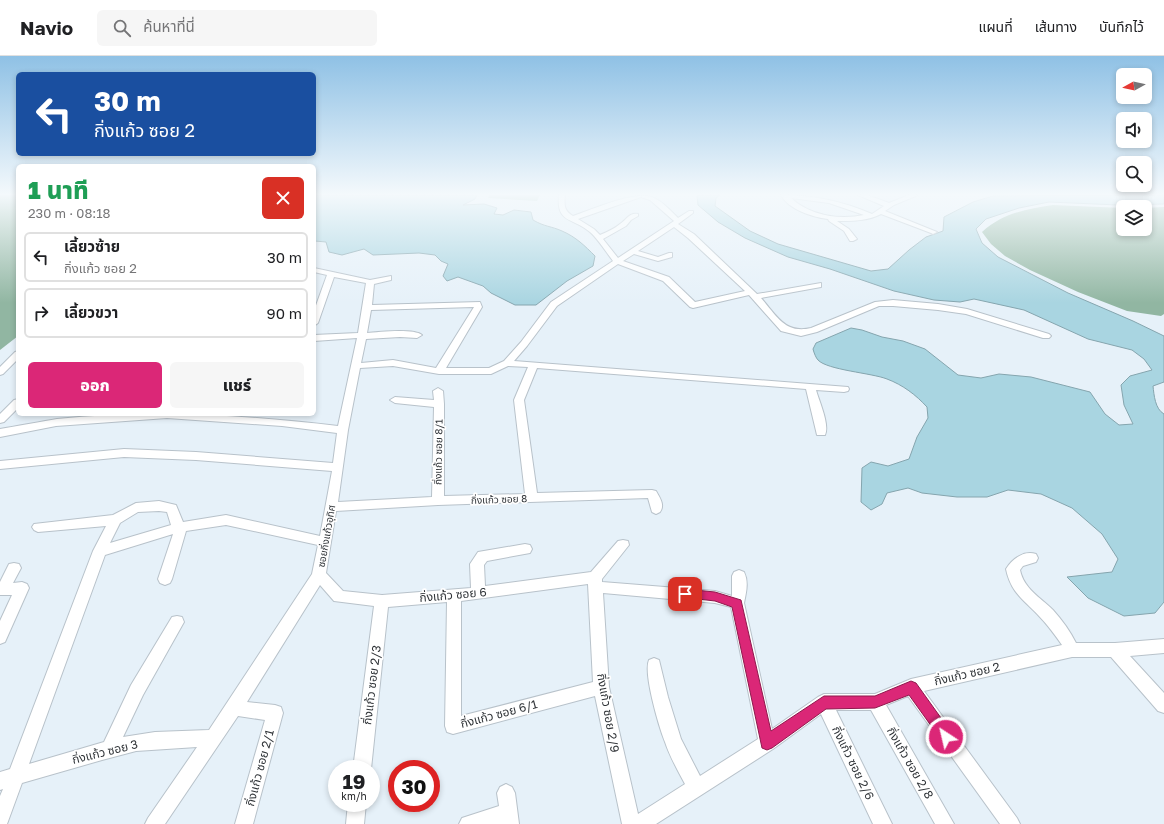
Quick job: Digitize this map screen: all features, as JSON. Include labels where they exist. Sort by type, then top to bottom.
[{"type":"street","points":[[593,231],[617,261],[666,279],[693,305],[753,294],[818,285]]},
{"type":"street","points":[[599,238],[613,231]]},
{"type":"street","points":[[355,366],[392,363],[439,371],[491,371],[507,363],[524,344],[554,304],[663,231]]},
{"type":"street","points":[[685,231],[753,294],[784,329],[801,333],[814,330],[878,304],[893,303],[938,307],[968,312],[1046,336]]},
{"type":"street","points":[[848,231],[853,239]]},
{"type":"street","points":[[632,251],[658,260],[669,255]]},
{"type":"street","points":[[316,270],[370,282],[388,278]]},
{"type":"street","points":[[316,317],[331,274]]},
{"type":"street","name":"ซอยกิ่งแก้วอุทิศ","points":[[154,824],[234,708],[319,575],[343,430],[367,308],[370,282]]},
{"type":"street","points":[[367,308],[478,304],[439,371]]},
{"type":"street","points":[[316,338],[362,335],[417,335]]},
{"type":"street","points":[[0,372],[16,356]]},
{"type":"street","points":[[507,363],[844,389]]},
{"type":"street","points":[[532,498],[519,400],[533,366]]},
{"type":"street","points":[[810,386],[822,425],[822,432]]},
{"type":"street","name":"กิ่งแก้ว ซอย 8/1","points":[[438,391],[438,501]]},
{"type":"street","points":[[395,400],[439,404]]},
{"type":"street","points":[[0,420],[16,404]]},
{"type":"street","points":[[56,423],[63,416]]},
{"type":"street","points":[[0,433],[56,423],[115,416]]},
{"type":"street","points":[[197,416],[283,419],[343,430]]},
{"type":"street","points":[[0,465],[124,453],[196,456],[338,467]]},
{"type":"street","name":"กิ่งแก้ว ซอย 8","points":[[330,507],[438,501],[652,494],[656,502],[656,509]]},
{"type":"street","points":[[38,527],[115,520],[136,508],[160,506],[172,508],[180,533],[165,579]]},
{"type":"street","points":[[0,820],[8,779],[100,551],[115,520]]},
{"type":"street","points":[[100,551],[178,528],[226,520],[325,542]]},
{"type":"street","points":[[596,582],[623,545]]},
{"type":"street","points":[[478,593],[477,564],[483,556],[525,549]]},
{"type":"street","points":[[1031,558],[1018,562],[1013,569],[1015,580],[1021,591],[1046,613],[1064,635],[1072,650]]},
{"type":"street","points":[[0,637],[22,588],[2,590],[14,568]]},
{"type":"street","name":"กิ่งแก้ว ซอย 6","points":[[319,575],[339,597],[382,601],[454,596],[596,582],[715,596],[737,603]]},
{"type":"street","points":[[740,576],[740,590],[737,603],[767,743]]},
{"type":"street","name":"กิ่งแก้ว ซอย 2/9","points":[[596,582],[601,687],[631,824]]},
{"type":"street","name":"กิ่งแก้ว ซอย 6/1","points":[[454,596],[453,726],[601,687]]},
{"type":"street","name":"กิ่งแก้ว ซอย 2/3","points":[[363,760],[382,601]]},
{"type":"street","points":[[109,750],[137,690],[177,622]]},
{"type":"street","name":"กิ่งแก้ว ซอย 2","points":[[824,702],[875,702],[911,687],[1072,650],[1115,650],[1164,646]]},
{"type":"street","points":[[1115,650],[1164,705]]},
{"type":"street","points":[[654,665],[660,697],[673,742],[696,787]]},
{"type":"street","points":[[911,687],[1011,824]]},
{"type":"street","points":[[639,824],[767,743],[824,702]]},
{"type":"street","name":"กิ่งแก้ว ซอย 2/6","points":[[824,702],[883,824]]},
{"type":"street","name":"กิ่งแก้ว ซอย 2/8","points":[[875,702],[945,824]]},
{"type":"street","name":"กิ่งแก้ว ซอย 2/1","points":[[234,708],[275,713],[244,824]]},
{"type":"street","name":"กิ่งแก้ว ซอย 3","points":[[8,779],[136,743],[166,739],[212,738]]},
{"type":"street","points":[[468,824],[509,818],[506,793]]},
{"type":"street","points":[[355,824],[356,812]]},
{"type":"green space","points":[[0,231],[16,231],[16,338],[0,350]]},
{"type":"green space","points":[[984,231],[1116,231],[1116,236],[1152,236],[1152,231],[1164,231],[1164,314],[1161,316],[1127,311],[1078,292],[1030,270],[1005,256],[991,244],[982,232]]},
{"type":"water","points":[[316,231],[562,231],[584,245],[595,256],[593,266],[567,281],[536,305],[515,305],[491,293],[483,286],[458,277],[447,281],[443,276],[448,264],[441,261],[435,255],[419,253],[373,255],[364,249],[342,255],[329,252],[326,242],[316,241]]},
{"type":"water","points":[[733,231],[750,231],[778,244],[871,271],[888,269],[926,237],[943,231],[977,231],[982,243],[998,257],[1068,293],[1164,336],[1164,382],[1153,386],[1157,405],[1164,414],[1164,602],[1155,613],[1124,616],[1088,598],[1067,577],[1112,572],[1118,559],[1102,534],[1072,508],[1041,494],[1008,490],[987,497],[957,497],[922,493],[908,488],[887,493],[882,504],[871,510],[861,502],[862,468],[871,462],[888,466],[909,459],[917,437],[928,418],[927,407],[909,391],[893,381],[840,369],[823,363],[817,359],[813,349],[816,343],[851,328],[862,330],[882,337],[903,341],[925,349],[958,375],[981,378],[999,374],[1031,377],[1090,392],[1105,414],[1119,425],[1133,424],[1124,405],[1121,385],[1130,376],[1152,370],[1144,359],[1132,350],[1088,339],[1024,310],[974,299],[960,302],[934,300],[894,291],[830,269],[788,257],[745,238]]},
{"type":"route","points":[[685,594],[715,596],[737,603],[767,743],[824,702],[875,702],[911,687],[946,737]]}]
